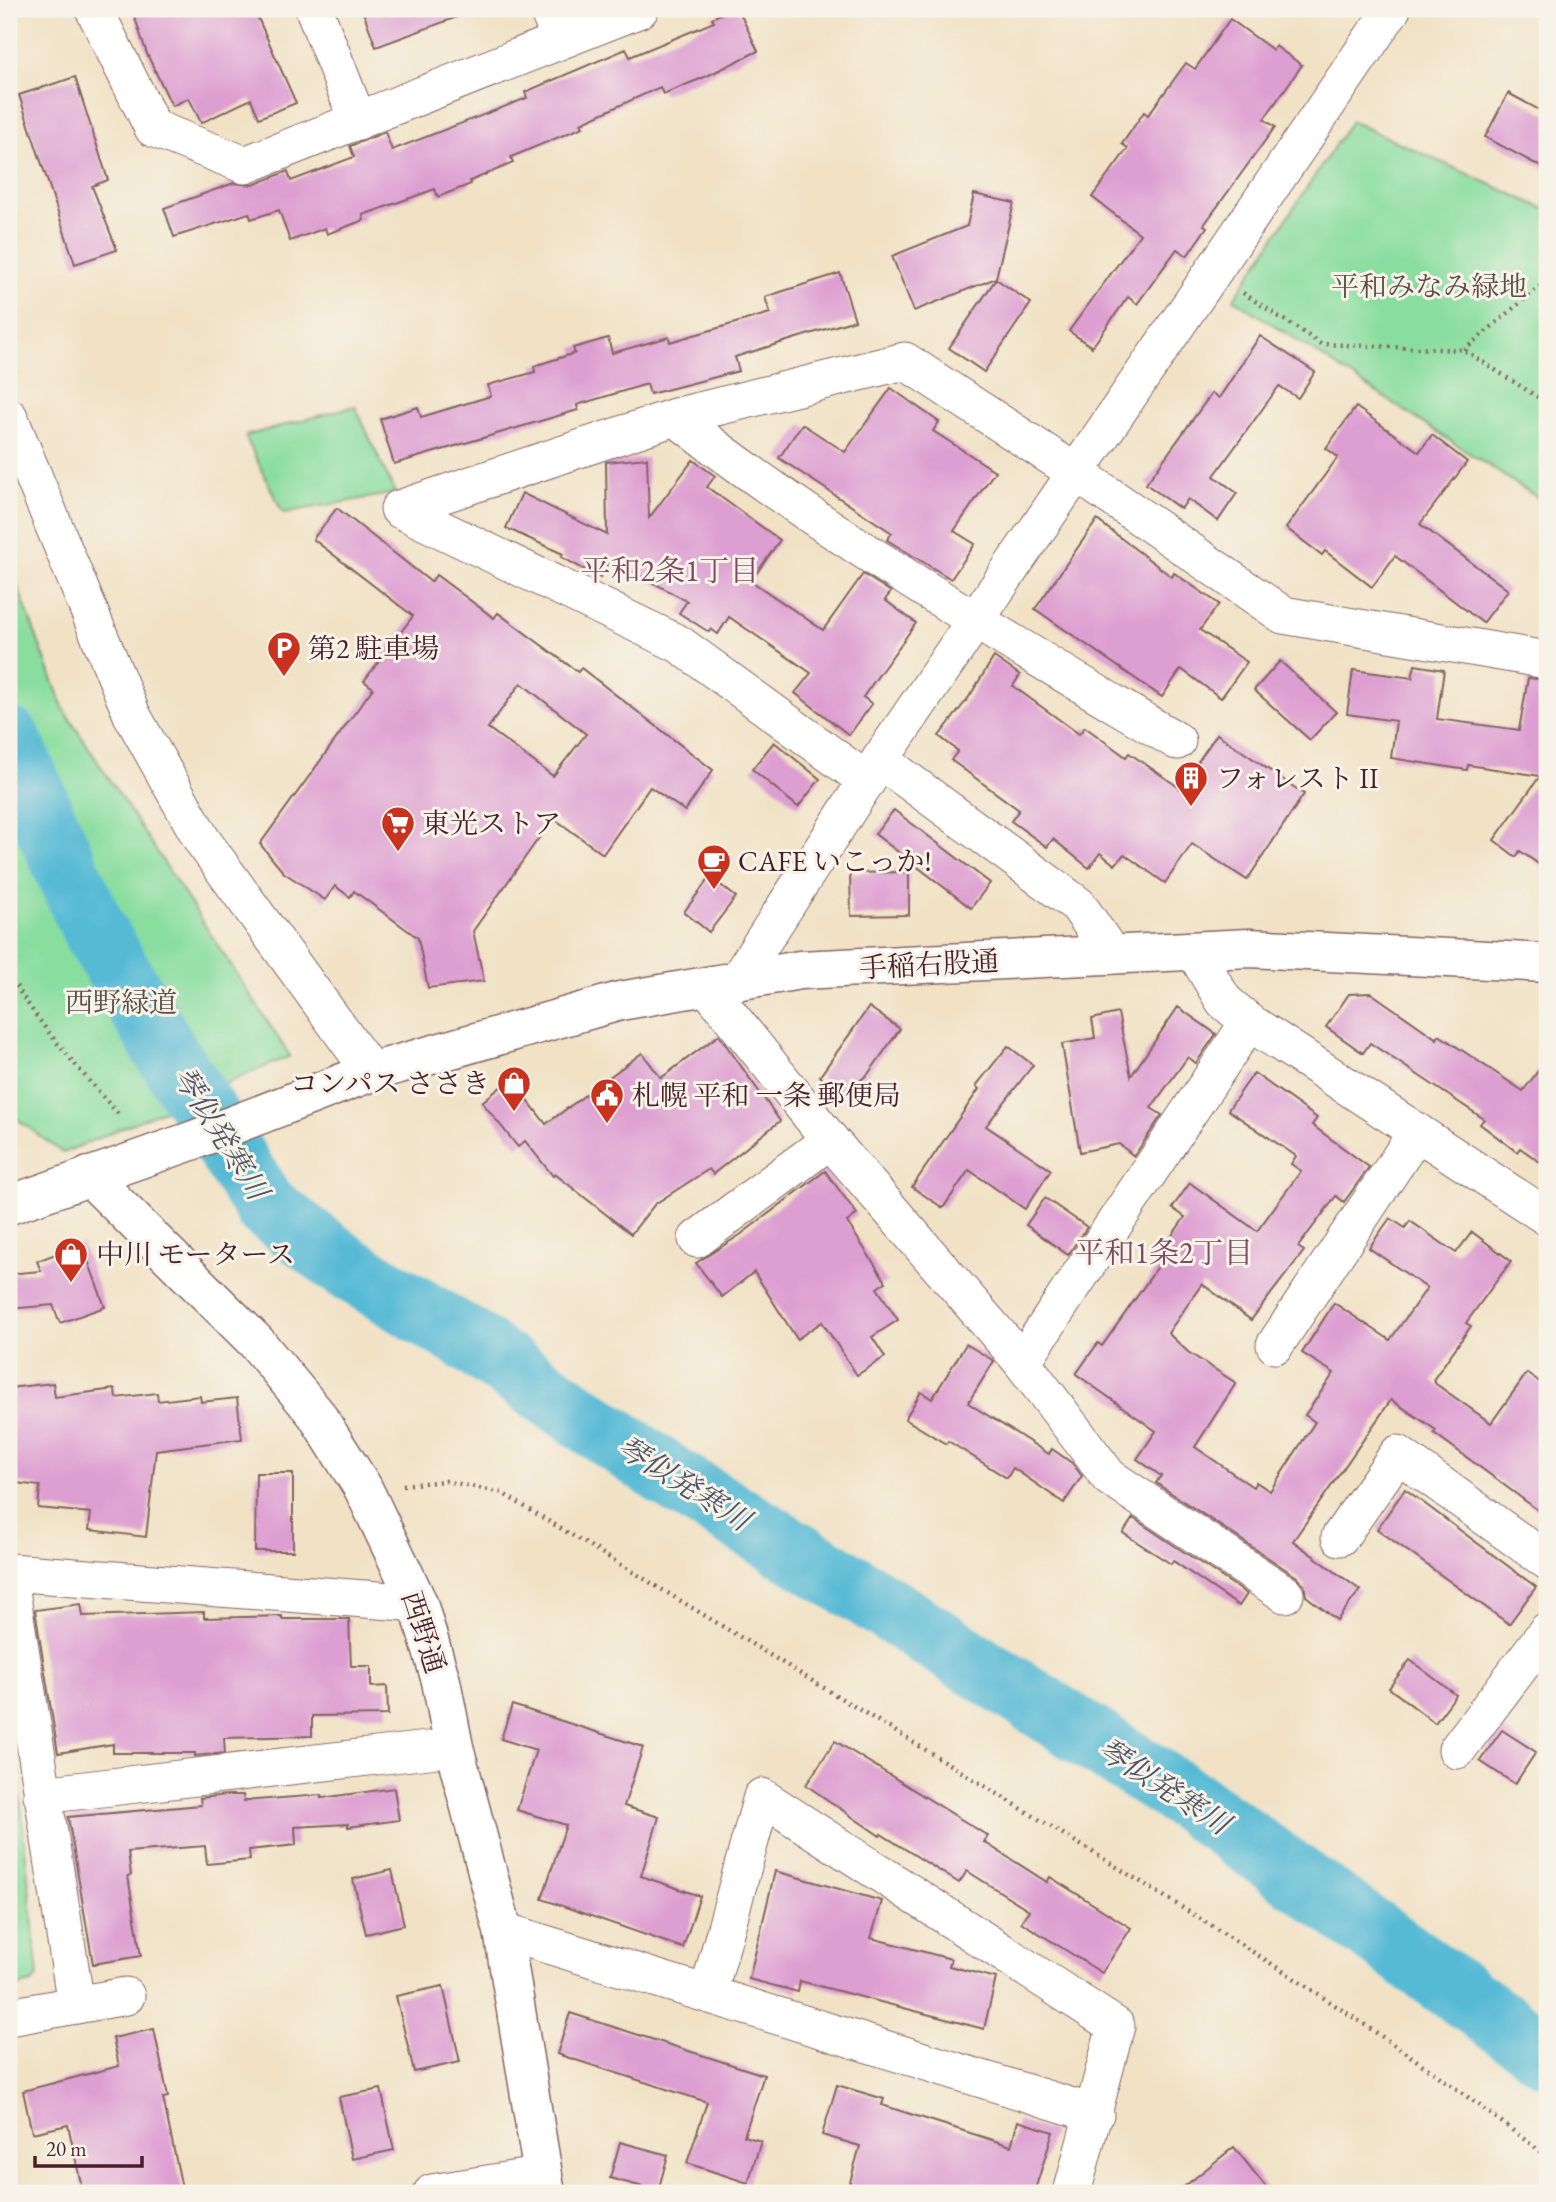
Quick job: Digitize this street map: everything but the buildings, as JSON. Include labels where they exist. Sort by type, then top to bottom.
[{"type":"street","points":[[94,9],[153,128],[245,165],[358,121],[554,24],[640,9]]},
{"type":"street","points":[[314,9],[358,121]]},
{"type":"street","points":[[1285,1594],[1109,1477],[1022,1362],[830,1140],[723,985],[873,771],[1392,9]]},
{"type":"street","points":[[1112,955],[1079,905],[678,644],[399,509],[674,417],[905,361],[1075,472],[1283,615],[1547,660]]},
{"type":"street","points":[[9,417],[132,715],[202,840],[372,1072]]},
{"type":"street","points":[[674,417],[750,475],[975,621],[1177,741]]},
{"type":"street","name":"手稲右股通","points":[[89,1176],[194,1140],[372,1072],[620,1001],[800,970],[1249,948],[1547,963]]},
{"type":"street","points":[[1194,951],[1224,1001],[1249,1022],[1547,1217]]},
{"type":"street","points":[[1022,1362],[1249,1022]]},
{"type":"street","points":[[1275,1345],[1417,1132]]},
{"type":"street","points":[[697,1239],[830,1140]]},
{"type":"street","points":[[9,1205],[89,1176]]},
{"type":"street","name":"西野通","points":[[89,1176],[256,1342],[316,1414],[363,1488],[418,1603],[441,1681],[454,1747],[503,1931],[544,2184]]},
{"type":"street","points":[[1340,1537],[1398,1454],[1547,1561]]},
{"type":"street","points":[[9,1572],[418,1603]]},
{"type":"street","points":[[9,1578],[76,2005]]},
{"type":"street","points":[[1457,1750],[1547,1631]]},
{"type":"street","points":[[42,1795],[454,1747]]},
{"type":"street","points":[[708,1994],[762,1797],[1116,2026],[1095,2114],[1072,2193]]},
{"type":"street","points":[[503,1931],[1095,2114]]},
{"type":"street","points":[[9,2017],[126,1996]]},
{"type":"street","points":[[432,2193],[544,2184]]},
{"type":"path","points":[[1213,272],[1321,344],[1464,350],[1547,403]]},
{"type":"path","points":[[1464,350],[1547,280]]},
{"type":"path","points":[[9,974],[23,999],[119,1115]]},
{"type":"path","points":[[403,1485],[446,1481],[502,1493],[1140,1881],[1320,1996],[1496,2117],[1547,2157]]},
{"type":"green space","name":"平和みなみ緑地","points":[[1351,121],[1547,210],[1547,504],[1234,299]]},
{"type":"green space","points":[[355,406],[395,493],[283,513],[245,436]]},
{"type":"green space","name":"西野緑道","points":[[9,563],[64,710],[290,1056],[63,1153],[9,1113]]},
{"type":"green space","points":[[20,1797],[38,1976],[32,1983],[9,1988],[9,1799]]},
{"type":"waterway","name":"琴似発寒川","points":[[9,740],[93,928],[168,1055],[266,1207],[345,1266],[467,1339],[678,1482],[852,1586],[1193,1803],[1547,2055]]},
{"type":"place","name":"第2 駐車場","points":[[284,678]]},
{"type":"place","name":"フォレスト II","points":[[1191,808]]},
{"type":"place","name":"東光ストア","points":[[398,853]]},
{"type":"place","name":"CAFE いこっか!","points":[[714,891]]},
{"type":"place","name":"コンパス ささき","points":[[514,1113]]},
{"type":"place","name":"札幌 平和 一条 郵便局","points":[[607,1125]]},
{"type":"place","name":"中川 モータース","points":[[71,1284]]},
{"type":"district","name":"平和2条1丁目","points":[[670,570]]},
{"type":"district","name":"平和1条2丁目","points":[[1164,1252]]}]
